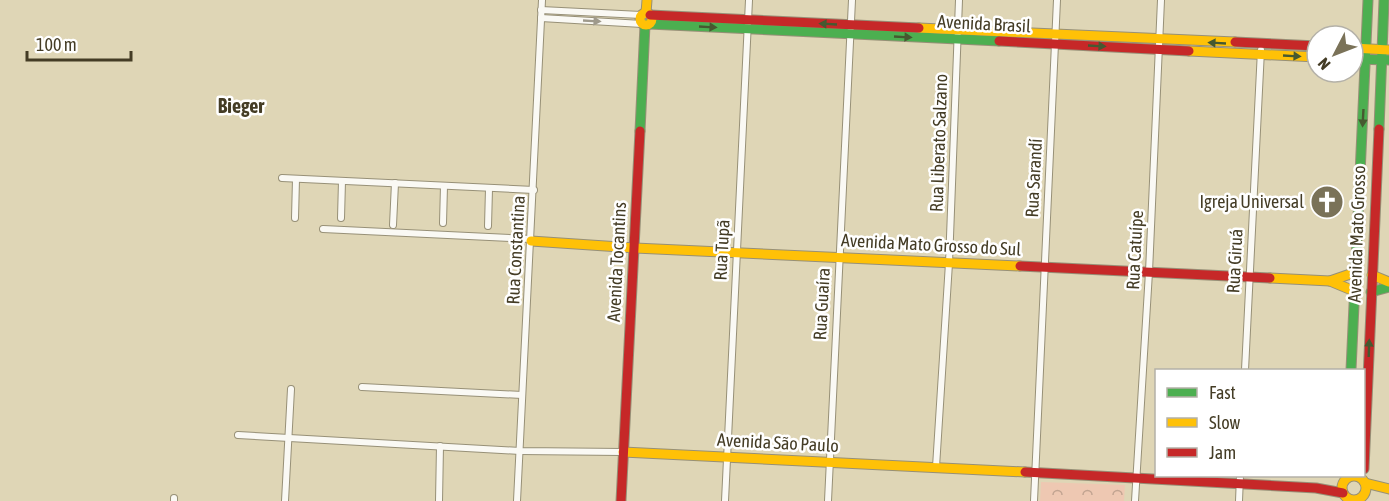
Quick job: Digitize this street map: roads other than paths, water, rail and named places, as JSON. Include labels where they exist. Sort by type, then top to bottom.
[{"type":"street","name":"Rua Constantina","points":[[517,501],[542,0]]},
{"type":"street","name":"Avenida Tocantins","points":[[621,501],[647,0]]},
{"type":"street","name":"Rua Tupã","points":[[725,501],[749,0]]},
{"type":"street","name":"Rua Guaíra","points":[[828,501],[852,0]]},
{"type":"street","name":"Rua Liberato Salzano","points":[[936,467],[949,263],[959,0]]},
{"type":"street","name":"Rua Sarandí","points":[[1034,501],[1058,0]]},
{"type":"street","name":"Rua Catuípe","points":[[1135,501],[1149,272],[1161,0]]},
{"type":"street","name":"Avenida Mato Grosso","points":[[1351,369],[1368,0]]},
{"type":"street","name":"Avenida Mato Grosso","points":[[1365,444],[1371,292],[1385,55],[1384,0]]},
{"type":"street","name":"Avenida Brasil","points":[[541,10],[646,19],[1261,50],[1305,56]]},
{"type":"street","name":"Avenida Brasil","points":[[541,18],[646,19]]},
{"type":"street","name":"Avenida Brasil","points":[[1261,50],[1305,47]]},
{"type":"street","name":"Rua Giruá","points":[[1245,369],[1261,50]]},
{"type":"street","points":[[1367,54],[1385,55]]},
{"type":"street","points":[[282,178],[534,190]]},
{"type":"street","points":[[295,218],[296,179]]},
{"type":"street","points":[[341,219],[342,181]]},
{"type":"street","points":[[393,225],[395,183]]},
{"type":"street","points":[[443,223],[444,186]]},
{"type":"street","points":[[488,226],[489,189]]},
{"type":"street","points":[[324,229],[531,240]]},
{"type":"street","name":"Avenida Mato Grosso do Sul","points":[[531,240],[635,248],[1330,281]]},
{"type":"street","points":[[1330,281],[1356,273]]},
{"type":"street","points":[[1372,275],[1389,282]]},
{"type":"street","points":[[1330,281],[1354,291]]},
{"type":"street","points":[[1371,292],[1389,287]]},
{"type":"street","points":[[362,387],[522,395]]},
{"type":"street","points":[[285,501],[291,389]]},
{"type":"street","name":"Avenida São Paulo","points":[[238,435],[520,451],[623,452],[1240,480],[1316,488],[1345,497]]},
{"type":"street","points":[[439,501],[440,446]]},
{"type":"street","points":[[1346,479],[1342,488],[1345,497],[1354,501],[1389,490]]},
{"type":"street","name":"Avenida São Paulo","points":[[1316,488],[1346,479]]},
{"type":"street","points":[[1239,501],[1240,480]]},
{"type":"street","points":[[1364,497],[1364,480],[1389,490]]},
{"type":"place","name":"Igreja Universal","points":[[1327,202]]},
{"type":"district","name":"Bieger","points":[[241,106]]}]
